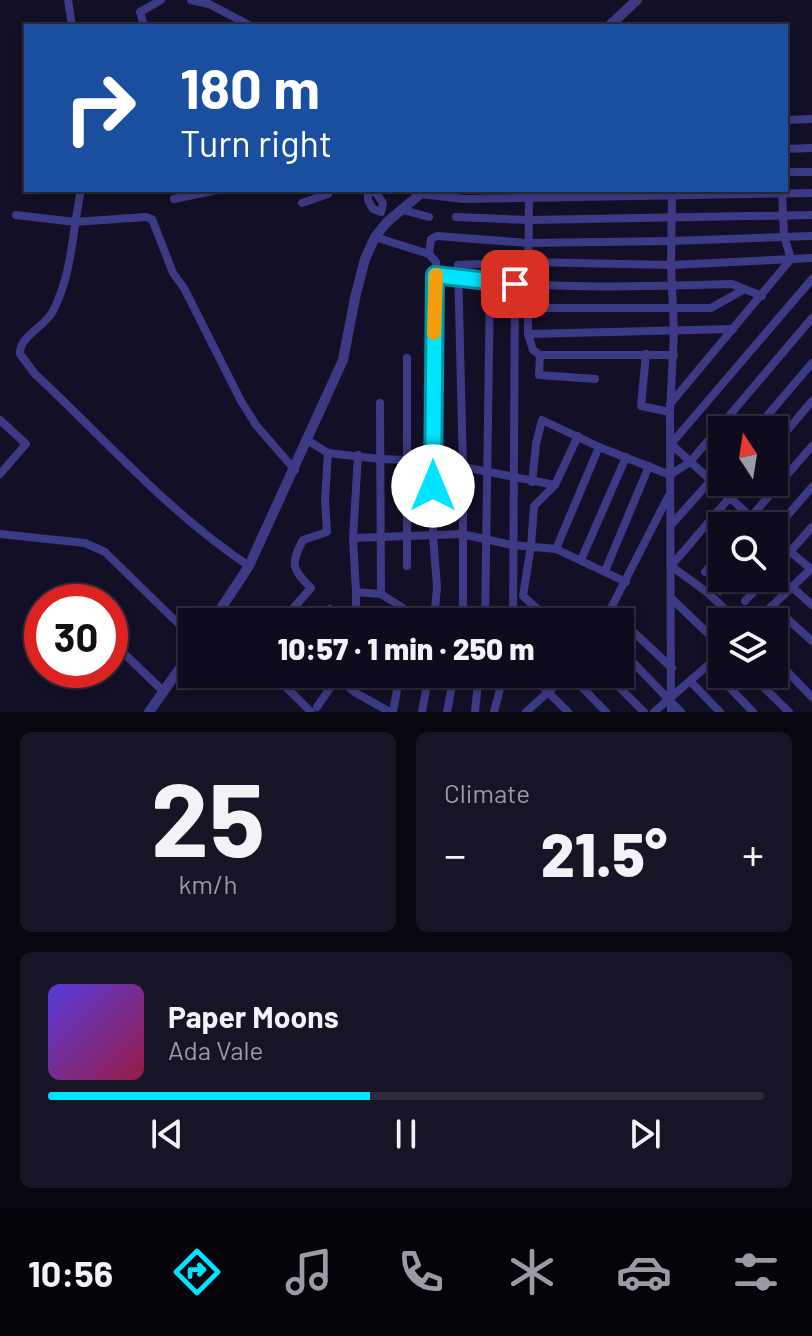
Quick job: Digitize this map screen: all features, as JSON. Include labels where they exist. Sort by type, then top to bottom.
[{"type":"street","points":[[68,0],[72,24]]},
{"type":"street","points":[[143,24],[140,12],[161,0]]},
{"type":"street","points":[[191,0],[209,4],[247,24]]},
{"type":"street","points":[[611,24],[637,0]]},
{"type":"street","points":[[788,120],[812,119]]},
{"type":"street","points":[[788,149],[812,148]]},
{"type":"street","points":[[788,172],[812,172]]},
{"type":"street","points":[[81,192],[72,259],[55,308],[23,343],[20,354],[35,374],[164,498],[215,543],[249,566]]},
{"type":"street","points":[[174,199],[207,192]]},
{"type":"street","points":[[302,203],[328,192]]},
{"type":"street","points":[[221,608],[249,566],[343,360],[365,259],[384,217],[383,203],[374,192]]},
{"type":"street","points":[[384,217],[403,210],[423,192],[463,199],[529,194],[812,193]]},
{"type":"street","points":[[782,192],[784,236],[791,259]]},
{"type":"street","points":[[671,712],[669,495],[674,355],[672,193]]},
{"type":"street","points":[[529,194],[528,334],[533,350],[540,355],[674,355]]},
{"type":"street","points":[[403,210],[429,217]]},
{"type":"street","points":[[16,215],[75,222],[152,219],[173,273],[184,288],[241,401],[256,425],[295,470]]},
{"type":"street","points":[[456,217],[529,220],[812,215]]},
{"type":"street","points":[[429,254],[431,239],[437,236],[528,243],[812,236]]},
{"type":"street","points":[[375,237],[429,254],[436,262],[433,461],[435,608]]},
{"type":"street","points":[[463,608],[463,468],[457,268],[460,264],[671,265],[812,258]]},
{"type":"street","points":[[670,408],[791,259]]},
{"type":"street","points":[[435,275],[528,286],[732,284],[762,296]]},
{"type":"street","points":[[671,444],[812,279]]},
{"type":"street","points":[[485,608],[490,282]]},
{"type":"street","points":[[514,608],[512,545],[516,479],[515,284]]},
{"type":"street","points":[[528,308],[711,308],[743,290]]},
{"type":"street","points":[[670,475],[690,462],[812,318]]},
{"type":"street","points":[[528,334],[733,329]]},
{"type":"street","points":[[646,354],[641,406],[670,408]]},
{"type":"street","points":[[540,355],[539,375],[595,379]]},
{"type":"street","points":[[407,358],[407,566]]},
{"type":"street","points":[[767,416],[812,363]]},
{"type":"street","points":[[788,429],[812,401]]},
{"type":"street","points":[[380,403],[381,594]]},
{"type":"street","points":[[0,420],[26,444],[0,474]]},
{"type":"street","points":[[532,482],[542,420],[670,475]]},
{"type":"street","points":[[536,608],[523,596],[534,506],[555,485],[578,436]]},
{"type":"street","points":[[307,440],[328,453],[433,461],[555,485]]},
{"type":"street","points":[[671,444],[708,478]]},
{"type":"street","points":[[755,512],[812,446]]},
{"type":"street","points":[[556,549],[599,447]]},
{"type":"street","points":[[293,608],[311,588],[298,575],[294,564],[296,553],[303,540],[327,532],[325,500],[328,453]]},
{"type":"street","points":[[356,605],[353,538],[358,455]]},
{"type":"street","points":[[581,560],[626,457]]},
{"type":"street","points":[[605,571],[649,466]]},
{"type":"street","points":[[671,525],[708,484]]},
{"type":"street","points":[[788,515],[812,487]]},
{"type":"street","points":[[611,608],[669,495]]},
{"type":"street","points":[[671,566],[729,498],[745,512]]},
{"type":"street","points":[[788,554],[812,527]]},
{"type":"street","points":[[0,534],[85,543],[105,552],[178,623]]},
{"type":"street","points":[[353,538],[462,534],[512,545],[556,549],[626,582]]},
{"type":"street","points":[[771,608],[812,569],[790,552]]},
{"type":"street","points":[[671,566],[724,608]]},
{"type":"street","points":[[705,572],[708,568]]},
{"type":"street","points":[[792,587],[812,605]]},
{"type":"street","points":[[356,592],[381,594],[403,608]]},
{"type":"street","points":[[745,601],[754,592]]},
{"type":"street","points":[[672,599],[708,636]]},
{"type":"street","points":[[773,606],[812,641]]},
{"type":"street","points":[[634,634],[672,668]]},
{"type":"street","points":[[128,657],[163,691]]},
{"type":"street","points":[[634,663],[681,712]]},
{"type":"street","points":[[654,712],[708,667]]},
{"type":"street","points":[[149,712],[178,670]]},
{"type":"street","points":[[788,672],[812,697]]},
{"type":"street","points":[[691,682],[720,712]]},
{"type":"street","points":[[289,688],[314,709],[327,688]]},
{"type":"street","points":[[350,688],[392,712],[397,688]]},
{"type":"street","points":[[422,712],[426,688]]},
{"type":"street","points":[[447,712],[451,688]]},
{"type":"street","points":[[475,712],[478,688]]},
{"type":"street","points":[[494,712],[500,688]]},
{"type":"street","points":[[542,688],[568,712]]},
{"type":"street","points":[[529,711],[551,688]]},
{"type":"street","points":[[583,688],[606,712]]},
{"type":"street","points":[[620,688],[644,712]]},
{"type":"street","points":[[730,688],[753,712]]},
{"type":"street","points":[[764,688],[789,712]]},
{"type":"slow traffic","points":[[434,333],[436,275]]},
{"type":"route","points":[[433,486],[435,275],[515,284]]}]
